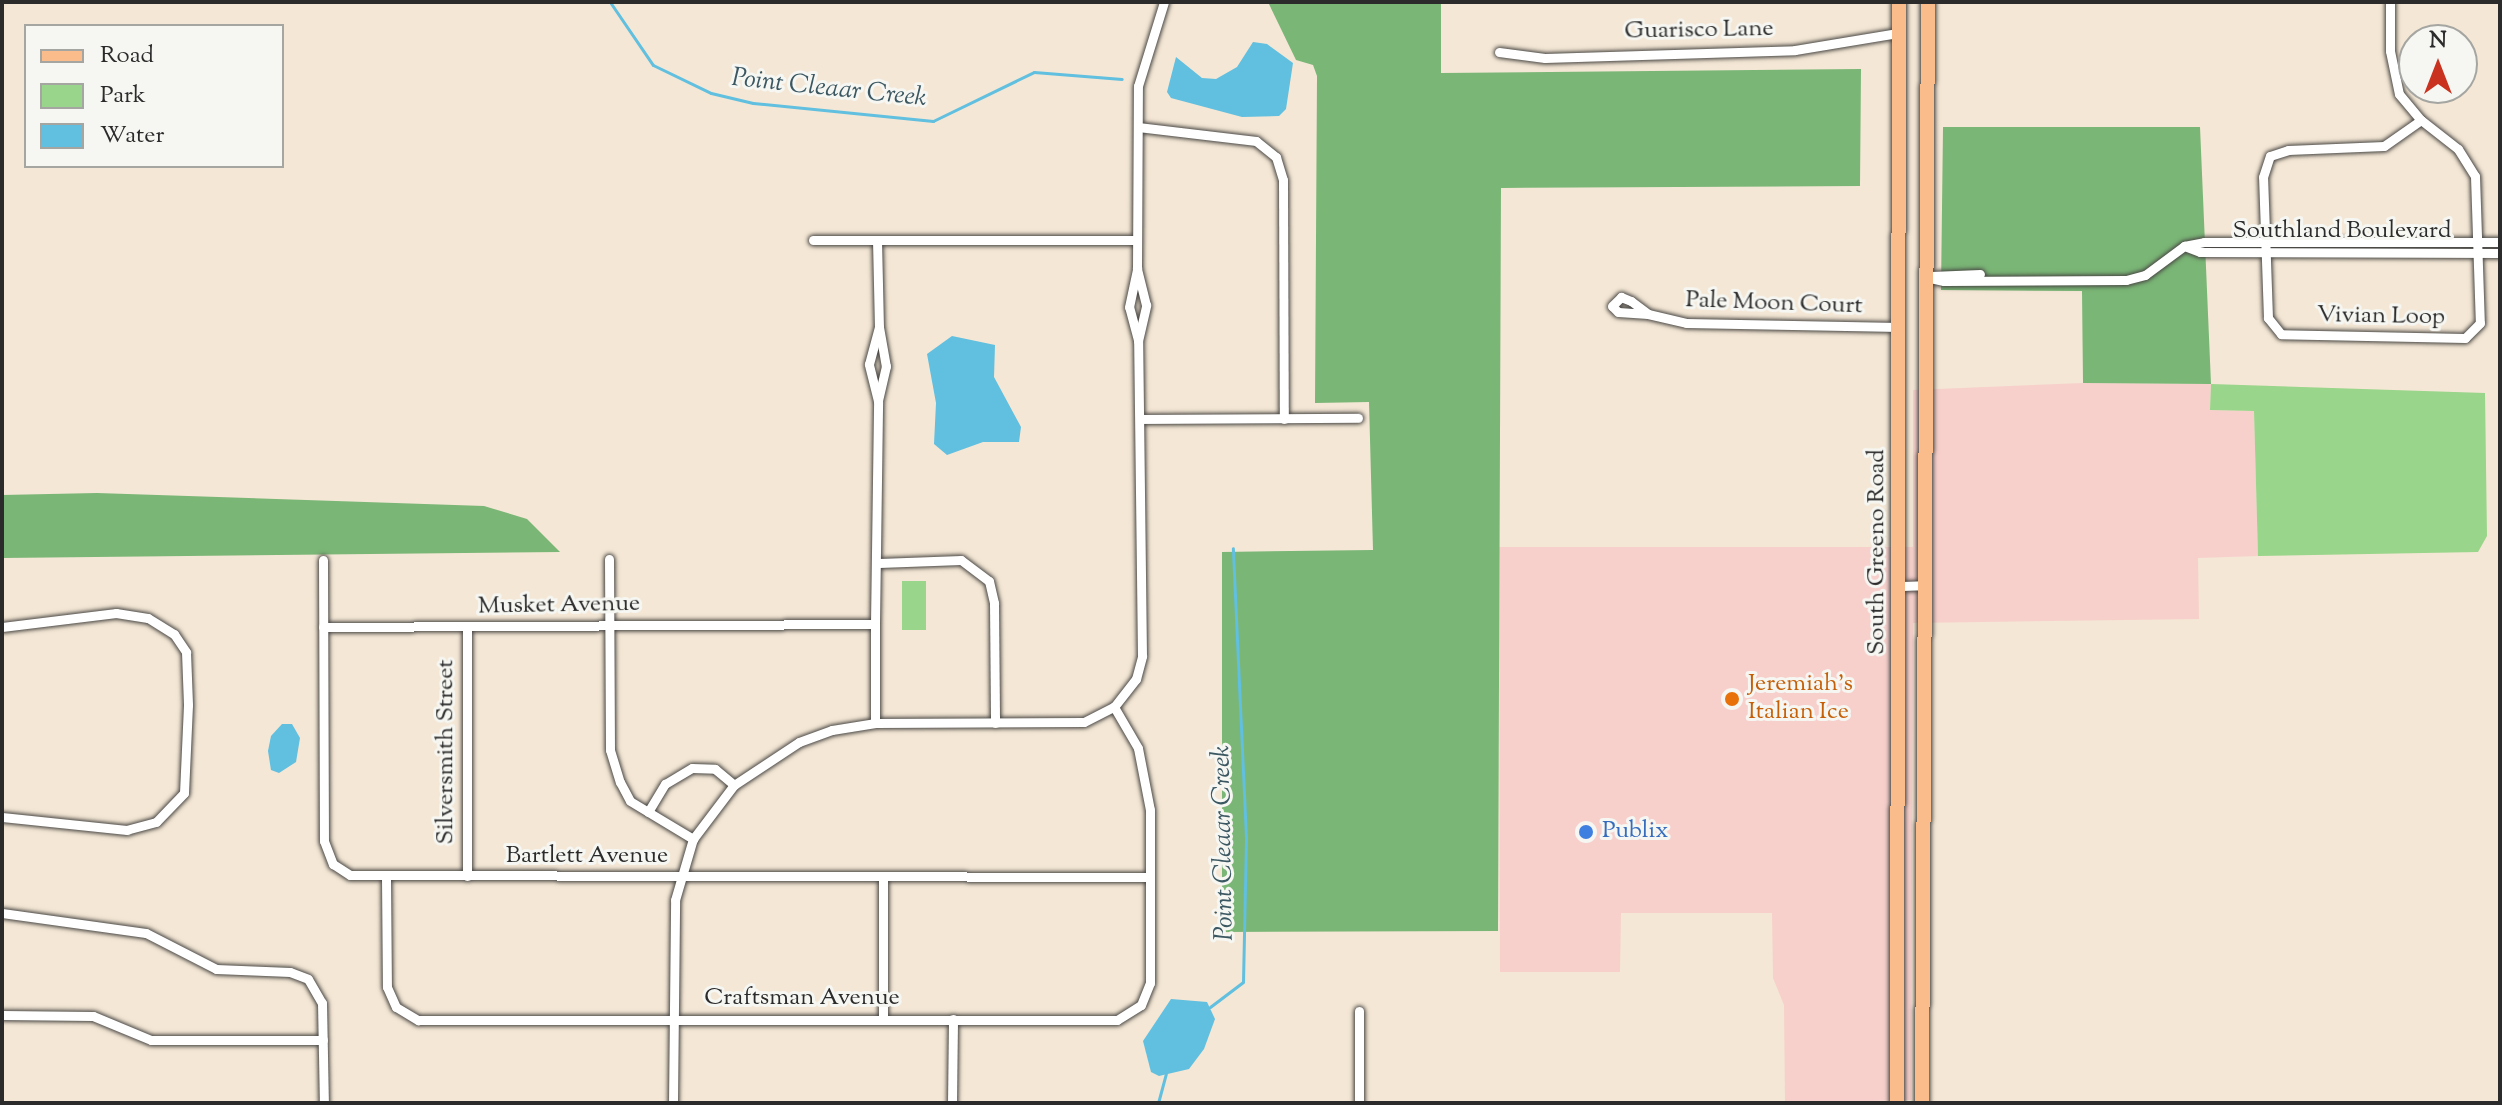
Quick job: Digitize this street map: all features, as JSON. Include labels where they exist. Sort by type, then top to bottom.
[{"type":"main road","name":"South Greeno Road","points":[[1897,1103],[1899,2]]},
{"type":"main road","name":"South Greeno Road","points":[[1922,1103],[1928,2]]},
{"type":"street","points":[[1138,341],[1129,307],[1137,268],[1140,78],[1164,2]]},
{"type":"street","name":"Vivian Loop","points":[[2390,2],[2392,73],[2404,103],[2458,149],[2475,176],[2480,247],[2480,323],[2475,333],[2455,338],[2281,334],[2268,318],[2263,177],[2270,156],[2288,150],[2384,146],[2421,120]]},
{"type":"street","name":"Guarisco Lane","points":[[1499,52],[1545,58],[1795,50],[1898,33]]},
{"type":"street","points":[[1138,127],[1256,141],[1276,157],[1283,180],[1284,419]]},
{"type":"street","points":[[813,240],[1137,240]]},
{"type":"street","points":[[875,723],[875,624],[879,563],[878,401],[886,366],[879,327],[877,240]]},
{"type":"street","name":"Southland Boulevard","points":[[1926,277],[2136,279],[2184,246],[2200,252],[2265,247],[2480,247],[2500,242]]},
{"type":"street","name":"Southland Boulevard","points":[[2480,247],[2500,253]]},
{"type":"street","points":[[673,1103],[672,930],[682,877],[693,839],[734,785],[783,751],[832,730],[875,723],[1084,722],[1114,707],[1136,679],[1142,656],[1138,341],[1146,301],[1137,268]]},
{"type":"street","name":"Pale Moon Court","points":[[1648,314],[1686,323],[1899,327]]},
{"type":"street","points":[[878,401],[869,364],[879,327]]},
{"type":"street","points":[[1140,419],[1358,418]]},
{"type":"street","points":[[609,559],[610,750],[630,801],[693,839]]},
{"type":"street","name":"Bartlett Avenue","points":[[323,560],[328,855],[350,875],[386,878],[1150,877]]},
{"type":"street","points":[[879,563],[961,560],[989,581],[994,603],[995,723]]},
{"type":"street","points":[[1900,586],[1925,585]]},
{"type":"street","points":[[2,627],[116,613],[157,622],[174,634],[186,652],[188,719],[184,793],[179,804],[156,822],[127,830],[2,817]]},
{"type":"street","name":"Musket Avenue","points":[[323,627],[875,624]]},
{"type":"street","name":"Silversmith Street","points":[[467,627],[467,876]]},
{"type":"street","name":"Craftsman Avenue","points":[[386,878],[387,987],[405,1015],[432,1021],[1113,1020],[1132,1013],[1150,983],[1150,810],[1138,748],[1114,707]]},
{"type":"street","points":[[648,812],[665,784],[692,768],[715,769],[734,785]]},
{"type":"street","points":[[883,876],[883,1019]]},
{"type":"street","points":[[2,913],[146,933],[216,969],[298,973],[319,992],[324,1103]]},
{"type":"street","points":[[1359,1011],[1359,1103]]},
{"type":"street","points":[[2,1015],[93,1016],[151,1040],[323,1040]]},
{"type":"street","points":[[952,1103],[953,1019]]},
{"type":"shaded area","points":[[2083,383],[2211,384],[2210,410],[2254,411],[2258,556],[2198,558],[2199,619],[1913,623],[1911,1100],[1785,1103],[1784,1005],[1773,978],[1772,913],[1621,913],[1620,972],[1500,972],[1499,547],[1913,547],[1913,390]]},
{"type":"green space","points":[[1268,2],[1441,2],[1441,73],[1861,69],[1860,186],[1501,188],[1498,931],[1222,932],[1222,552],[1373,550],[1369,402],[1315,403],[1317,76],[1313,65],[1296,60]]},
{"type":"green space","points":[[1943,127],[2200,127],[2211,384],[2083,383],[2082,291],[1941,290]]},
{"type":"green space","points":[[2211,384],[2485,393],[2487,536],[2478,552],[2258,556],[2254,411],[2210,410]]},
{"type":"green space","points":[[97,493],[484,506],[527,519],[560,552],[2,558],[2,495]]},
{"type":"green space","points":[[902,581],[926,581],[926,630],[902,630]]},
{"type":"water","points":[[1253,42],[1267,44],[1293,63],[1286,109],[1279,116],[1242,117],[1171,98],[1167,92],[1176,57],[1202,78],[1216,79],[1237,67]]},
{"type":"water","points":[[952,336],[995,345],[994,377],[1021,427],[1019,442],[983,442],[947,455],[934,444],[936,403],[927,354]]},
{"type":"water","points":[[282,724],[292,724],[300,738],[296,762],[279,773],[271,770],[268,751],[271,736]]},
{"type":"water","points":[[1171,999],[1207,1002],[1215,1019],[1204,1049],[1189,1069],[1159,1076],[1151,1072],[1143,1041]]},
{"type":"waterway","name":"Point Cleaar Creek","points":[[610,2],[653,65],[711,93],[753,103],[933,121],[1034,72],[1122,79]]},
{"type":"waterway","name":"Point Cleaar Creek","points":[[1210,1007],[1243,982],[1246,838],[1233,548]]},
{"type":"waterway","name":"Point Cleaar Creek","points":[[1158,1103],[1166,1074]]},
{"type":"place","name":"Jeremiah's Italian Ice","points":[[1732,699]]},
{"type":"place","name":"Publix","points":[[1586,832]]}]
